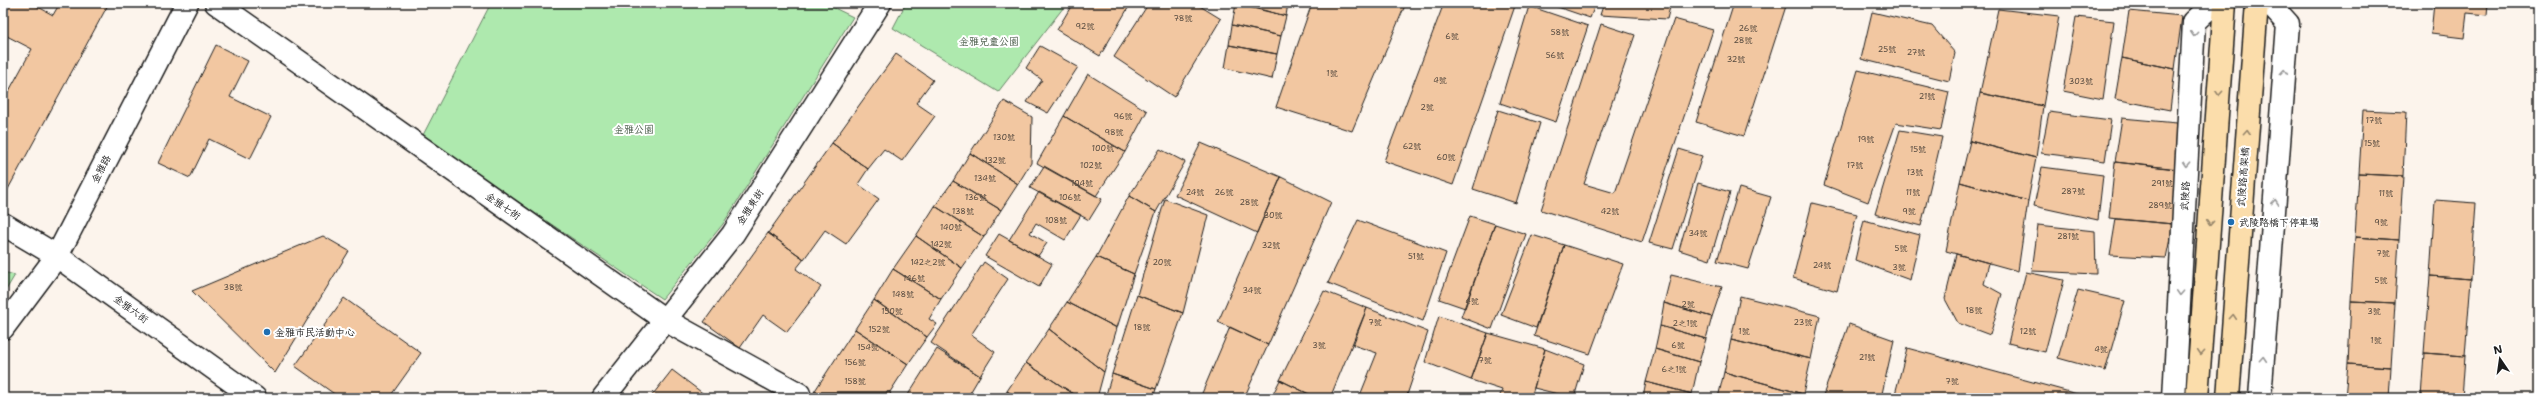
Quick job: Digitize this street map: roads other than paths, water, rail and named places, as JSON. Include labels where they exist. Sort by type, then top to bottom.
[{"type":"highway","points":[[2220,3],[2222,54]]},
{"type":"highway","points":[[2197,398],[2225,3]]},
{"type":"highway","name":"武陵路高架橋","points":[[2228,398],[2257,3]]},
{"type":"highway","points":[[2252,56],[2263,3]]},
{"type":"street","name":"金雅路","points":[[3,328],[57,256],[187,3]]},
{"type":"street","name":"金雅七街","points":[[216,3],[665,320],[800,396]]},
{"type":"street","name":"武陵路","points":[[2174,398],[2194,22],[2214,3]]},
{"type":"street","points":[[2260,398],[2288,24],[2269,3]]},
{"type":"street","name":"金雅東街","points":[[603,398],[733,234],[873,5]]},
{"type":"street","name":"金雅六街","points":[[3,224],[57,256],[255,398]]},
{"type":"place","name":"武陵路橋下停車場","points":[[2231,222]]},
{"type":"place","name":"金雅市民活動中心","points":[[267,332]]},
{"type":"park label","name":"金雅兒童公園","points":[[989,41]]},
{"type":"park label","name":"金雅公園","points":[[634,129]]}]
